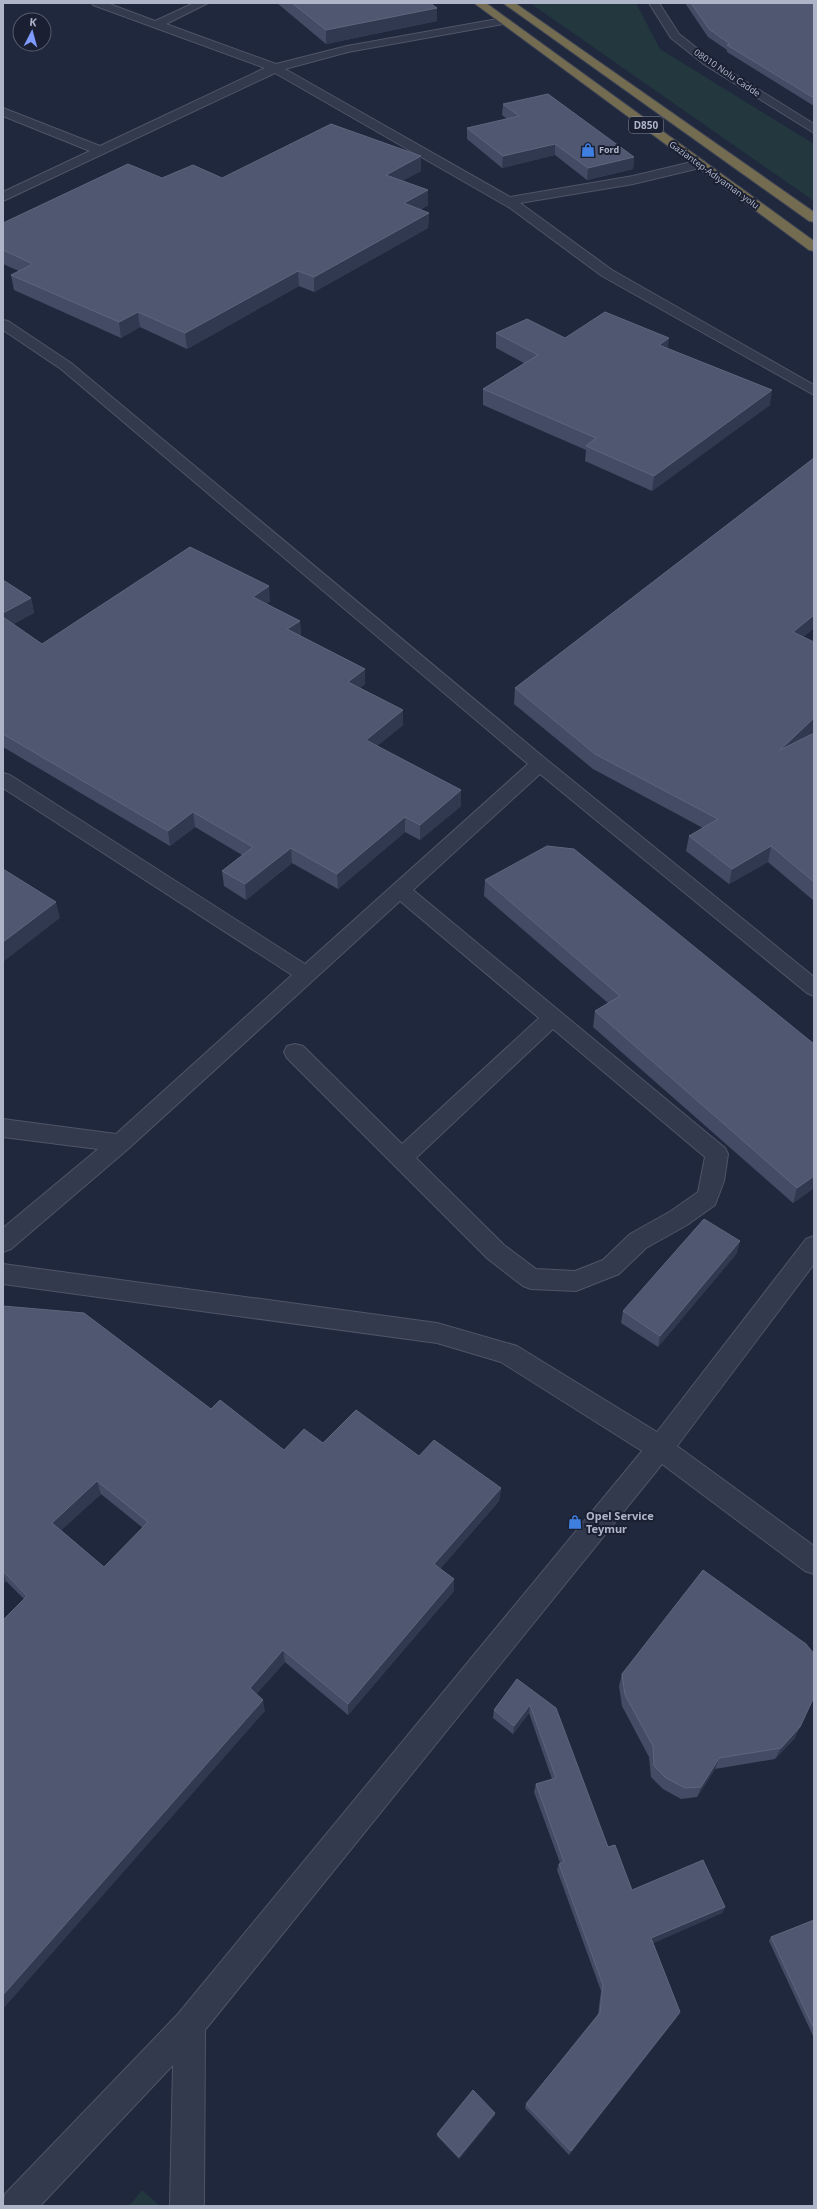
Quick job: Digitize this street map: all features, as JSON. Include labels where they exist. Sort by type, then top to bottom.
[{"type":"highway","name":"Gaziantep-Adıyaman yolu","points":[[479,3],[814,247]]},
{"type":"highway","name":"D850","points":[[508,3],[814,218]]},
{"type":"street","points":[[97,3],[275,68],[341,104],[507,201],[607,273],[814,391]]},
{"type":"street","points":[[157,24],[203,3]]},
{"type":"street","name":"08010 Nolu Cadde","points":[[654,3],[675,36],[709,63],[814,129]]},
{"type":"street","points":[[3,198],[275,68],[346,49],[503,21]]},
{"type":"street","points":[[3,112],[102,151]]},
{"type":"street","points":[[507,201],[633,180],[700,164]]},
{"type":"street","points":[[3,324],[66,366],[540,764],[814,988]]},
{"type":"street","points":[[3,1242],[120,1143],[540,764]]},
{"type":"street","points":[[3,779],[306,974]]},
{"type":"street","points":[[295,1052],[496,1252],[531,1279],[576,1281],[611,1267],[638,1241],[678,1218],[707,1198],[713,1181],[717,1154],[400,890]]},
{"type":"street","points":[[401,1159],[552,1018]]},
{"type":"street","points":[[3,1128],[120,1143]]},
{"type":"street","points":[[17,2206],[189,2024],[660,1448],[814,1246]]},
{"type":"street","points":[[3,1274],[437,1333],[508,1353],[660,1448],[814,1562]]},
{"type":"street","points":[[187,2206],[189,2024]]},
{"type":"shaded area","points":[[530,3],[636,3],[660,49],[814,144],[814,201]]},
{"type":"shaded area","points":[[142,2190],[160,2206],[129,2206]]},
{"type":"building","points":[[292,3],[430,3],[437,8],[326,30]]},
{"type":"building","points":[[691,3],[814,3],[814,98],[727,45],[730,44],[709,29]]},
{"type":"building","points":[[548,94],[634,157],[588,168],[555,144],[503,156],[467,128],[519,116],[503,104]]},
{"type":"building","points":[[331,124],[421,156],[386,175],[428,190],[404,203],[429,213],[314,277],[298,271],[185,333],[138,312],[119,322],[11,275],[33,264],[3,250],[3,223],[128,164],[162,178],[193,165],[222,178]]},
{"type":"building","points":[[605,312],[669,338],[659,345],[772,390],[654,476],[586,446],[596,438],[483,389],[538,355],[496,333],[527,319],[565,338]]},
{"type":"building","points":[[814,458],[814,615],[793,632],[814,642],[814,718],[780,750],[814,733],[814,882],[771,846],[732,869],[689,836],[718,819],[595,754],[515,688]]},
{"type":"building","points":[[190,547],[269,586],[253,597],[300,621],[287,629],[365,669],[348,682],[403,710],[366,740],[461,790],[420,825],[405,817],[337,874],[291,848],[245,884],[222,871],[253,847],[193,812],[168,831],[3,734],[3,617],[42,644]]},
{"type":"building","points":[[3,580],[31,598],[3,613]]},
{"type":"building","points":[[547,846],[574,849],[814,1044],[814,1176],[797,1188],[595,1011],[620,996],[485,880]]},
{"type":"building","points":[[3,869],[56,902],[3,942]]},
{"type":"building","points":[[704,1219],[740,1241],[660,1336],[623,1311]]},
{"type":"building","points":[[3,1306],[84,1313],[211,1409],[220,1400],[284,1450],[304,1429],[323,1443],[356,1410],[419,1456],[434,1440],[501,1488],[434,1564],[454,1579],[348,1704],[283,1650],[250,1688],[263,1700],[3,1995],[3,1620],[27,1596],[3,1571]],"holes":[[[97,1481],[148,1522],[104,1567],[52,1523]]]},
{"type":"building","points":[[703,1570],[806,1644],[814,1654],[814,1697],[800,1727],[781,1748],[719,1758],[701,1787],[685,1788],[666,1778],[654,1766],[653,1746],[625,1695],[622,1674]]},
{"type":"building","points":[[517,1679],[556,1708],[608,1847],[615,1845],[632,1890],[703,1860],[725,1907],[651,1938],[680,2012],[571,2151],[526,2104],[600,2013],[603,1985],[559,1864],[564,1862],[536,1784],[556,1778],[530,1705],[514,1726],[494,1710]]},
{"type":"building","points":[[814,1920],[814,2029],[771,1937]]},
{"type":"building","points":[[473,2090],[495,2113],[459,2157],[437,2134]]},
{"type":"place","name":"Ford","points":[[588,150]]},
{"type":"place","name":"Opel Service Teymur","points":[[575,1522]]}]
